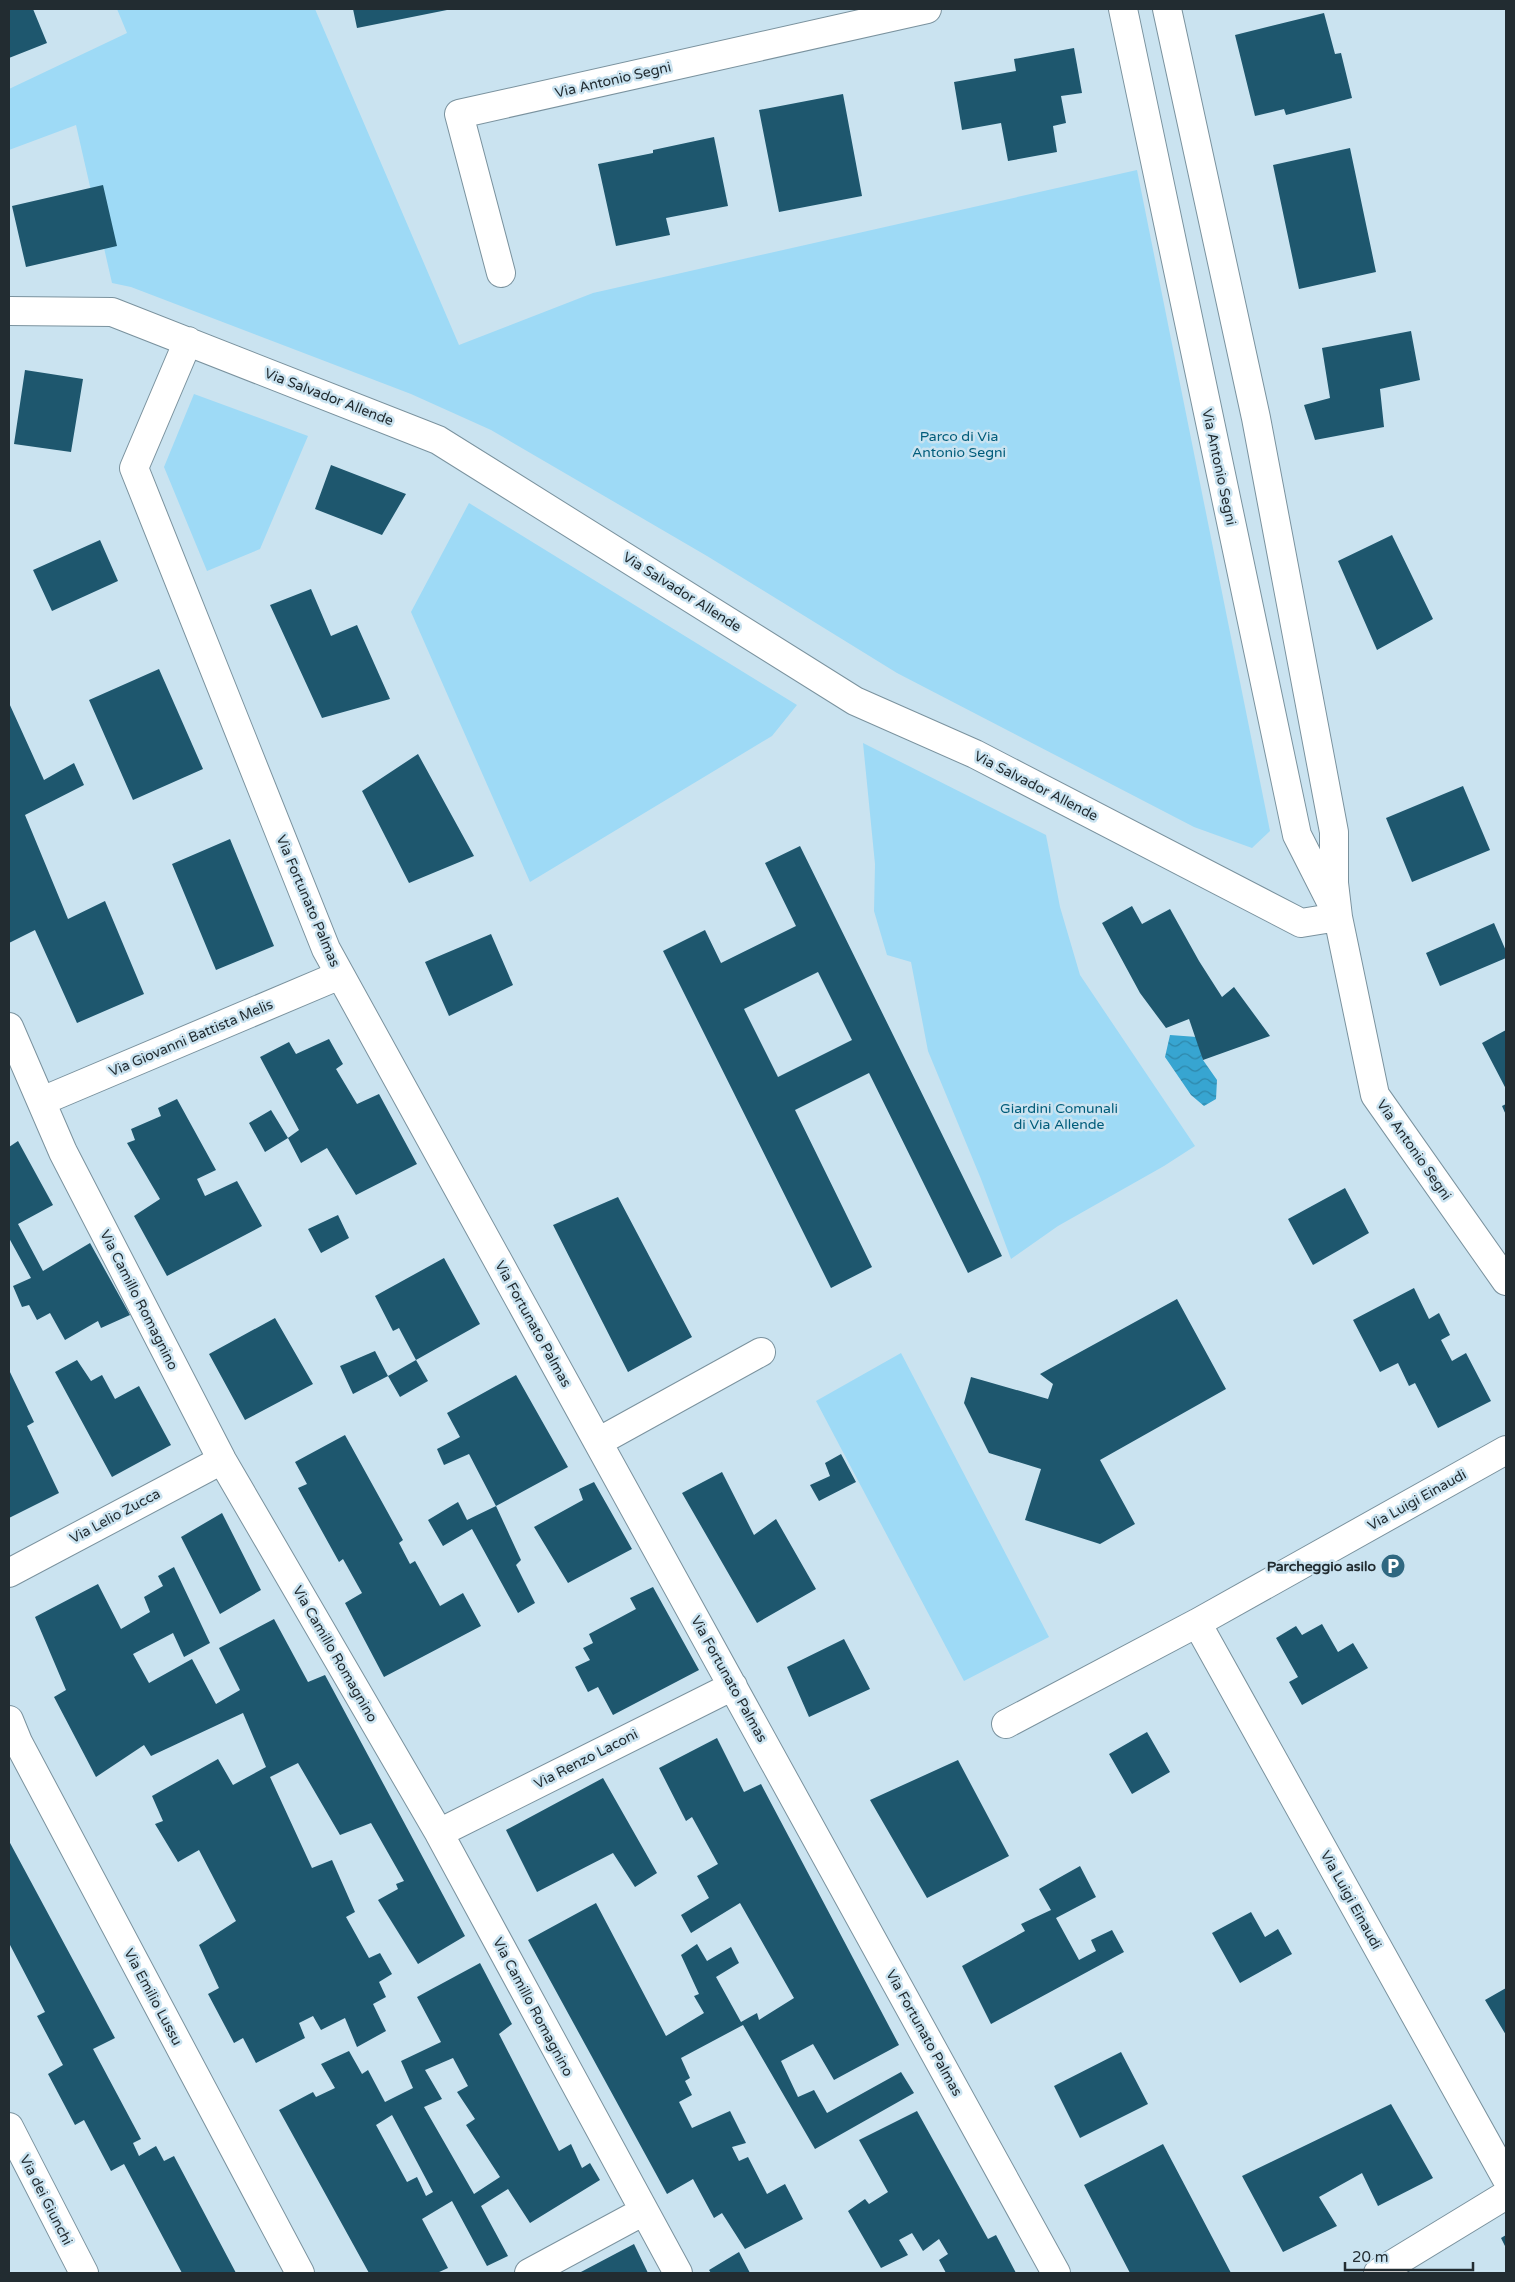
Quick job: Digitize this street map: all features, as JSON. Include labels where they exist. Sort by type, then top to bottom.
[{"type":"street","name":"Via Antonio Segni","points":[[501,273],[459,114],[927,9]]},
{"type":"street","name":"Via Antonio Segni","points":[[1123,9],[1297,835],[1338,916]]},
{"type":"street","name":"Via Antonio Segni","points":[[1167,9],[1256,418],[1334,832],[1334,883],[1338,916],[1375,1096],[1506,1281]]},
{"type":"street","name":"Via Salvador Allende","points":[[9,310],[112,312],[438,440],[856,701],[975,754],[1301,923],[1338,916]]},
{"type":"street","name":"Via Fortunato Palmas","points":[[188,341],[134,468],[322,940],[1056,2273]]},
{"type":"street","name":"Via Giovanni Battista Melis","points":[[42,1101],[340,975]]},
{"type":"street","name":"Via Camillo Romagnino","points":[[9,1027],[63,1152],[222,1460],[439,1833],[678,2273]]},
{"type":"street","points":[[598,1442],[760,1352]]},
{"type":"street","name":"Via Luigi Einaudi","points":[[1006,1724],[1197,1623],[1506,1450]]},
{"type":"street","name":"Via Lelio Zucca","points":[[9,1573],[222,1460]]},
{"type":"street","name":"Via Luigi Einaudi","points":[[1197,1623],[1506,2178]]},
{"type":"street","name":"Via Renzo Laconi","points":[[439,1833],[733,1686]]},
{"type":"street","name":"Via Emilio Lussu","points":[[12,1737],[300,2273]]},
{"type":"street","name":"Via dei Giunchi","points":[[9,2127],[84,2273]]},
{"type":"street","points":[[1378,2273],[1506,2195]]},
{"type":"street","points":[[530,2273],[644,2211]]},
{"type":"green space","name":"Parco di Via Antonio Segni","points":[[117,9],[315,9],[459,345],[593,293],[1137,170],[1270,831],[1252,848],[1194,827],[897,673],[707,556],[491,430],[411,394],[131,287],[112,283],[76,125],[9,150],[9,89],[127,33]]},
{"type":"green space","points":[[194,394],[308,436],[260,549],[207,571],[164,467]]},
{"type":"green space","points":[[469,503],[797,705],[772,736],[530,882],[411,612]]},
{"type":"green space","name":"Giardini Comunali di Via Allende","points":[[863,743],[1046,835],[1060,907],[1080,975],[1195,1146],[1164,1166],[1058,1226],[1011,1259],[981,1179],[928,1051],[911,962],[887,955],[874,911],[875,864]]},
{"type":"green space","points":[[901,1353],[1049,1637],[964,1681],[816,1401]]},
{"type":"water","points":[[1170,1035],[1197,1037],[1203,1060],[1217,1080],[1216,1099],[1204,1106],[1191,1095],[1165,1057]]},
{"type":"building","points":[[9,9],[33,9],[47,43],[9,58]]},
{"type":"building","points":[[353,9],[447,9],[447,10],[357,28]]},
{"type":"building","points":[[1324,13],[1335,54],[1341,53],[1352,98],[1286,115],[1284,109],[1255,116],[1235,35]]},
{"type":"building","points":[[1074,48],[1082,93],[1061,96],[1066,123],[1053,126],[1057,152],[1008,161],[1001,123],[962,130],[954,82],[1016,71],[1014,59]]},
{"type":"building","points":[[843,94],[862,196],[779,212],[759,110]]},
{"type":"building","points":[[714,137],[728,206],[666,218],[670,235],[616,246],[598,164],[653,153],[653,150]]},
{"type":"building","points":[[1350,148],[1376,272],[1299,289],[1273,165]]},
{"type":"building","points":[[103,185],[117,246],[26,267],[12,206]]},
{"type":"building","points":[[1411,331],[1420,380],[1380,389],[1384,427],[1315,440],[1304,405],[1330,398],[1322,348]]},
{"type":"building","points":[[25,370],[83,379],[71,452],[14,444]]},
{"type":"building","points":[[331,465],[406,494],[382,535],[315,509]]},
{"type":"building","points":[[1392,535],[1433,619],[1377,650],[1338,561]]},
{"type":"building","points":[[100,540],[118,581],[52,611],[33,570]]},
{"type":"building","points":[[311,589],[331,636],[357,625],[390,699],[322,718],[270,605]]},
{"type":"building","points":[[159,669],[203,769],[133,800],[89,700]]},
{"type":"building","points":[[9,703],[44,780],[74,763],[84,785],[25,815],[68,919],[105,901],[144,994],[77,1023],[35,930],[9,943]]},
{"type":"building","points":[[418,754],[474,856],[409,883],[362,791]]},
{"type":"building","points":[[1463,786],[1490,850],[1412,882],[1386,818]]},
{"type":"building","points":[[230,839],[274,946],[216,970],[172,864]]},
{"type":"building","points":[[800,846],[1002,1256],[968,1273],[869,1073],[795,1110],[872,1267],[831,1288],[663,951],[705,930],[721,963],[796,926],[765,863]],"holes":[[[818,972],[852,1040],[778,1077],[744,1009]]]},
{"type":"building","points":[[1132,906],[1142,924],[1170,909],[1222,997],[1234,987],[1270,1036],[1203,1060],[1189,1019],[1166,1028],[1140,993],[1102,923]]},
{"type":"building","points":[[1494,923],[1506,951],[1506,958],[1440,986],[1426,953]]},
{"type":"building","points":[[491,934],[513,985],[449,1016],[425,962]]},
{"type":"building","points":[[1506,1030],[1506,1089],[1482,1043]]},
{"type":"building","points":[[329,1039],[343,1064],[336,1069],[357,1104],[379,1094],[417,1164],[356,1195],[327,1148],[301,1163],[288,1138],[299,1130],[260,1057],[289,1042],[296,1054]]},
{"type":"building","points":[[177,1099],[216,1170],[197,1179],[205,1196],[237,1181],[262,1226],[167,1276],[134,1216],[160,1199],[127,1143],[135,1140],[131,1129],[161,1116],[158,1108]]},
{"type":"building","points":[[1506,1104],[1506,1115],[1502,1106]]},
{"type":"building","points":[[271,1110],[288,1138],[265,1152],[249,1123]]},
{"type":"building","points":[[18,1141],[53,1205],[18,1224],[43,1271],[90,1243],[130,1315],[101,1328],[98,1321],[65,1340],[50,1313],[37,1320],[29,1305],[22,1307],[13,1286],[31,1278],[9,1238],[9,1147]]},
{"type":"building","points":[[1345,1188],[1369,1233],[1313,1265],[1288,1219]]},
{"type":"building","points":[[618,1197],[692,1337],[628,1372],[553,1225]]},
{"type":"building","points":[[338,1215],[349,1238],[321,1253],[308,1229]]},
{"type":"building","points":[[444,1258],[480,1324],[416,1360],[399,1328],[393,1331],[375,1296]]},
{"type":"building","points":[[1414,1288],[1429,1319],[1439,1313],[1450,1335],[1441,1340],[1452,1361],[1466,1353],[1491,1401],[1438,1428],[1415,1383],[1409,1386],[1398,1363],[1380,1372],[1353,1320]]},
{"type":"building","points":[[1177,1299],[1226,1389],[1100,1460],[1135,1524],[1100,1544],[1025,1520],[1041,1469],[989,1453],[964,1403],[971,1377],[1048,1399],[1053,1384],[1040,1374]]},
{"type":"building","points":[[275,1318],[313,1384],[245,1420],[209,1354]]},
{"type":"building","points":[[375,1351],[388,1376],[353,1394],[340,1366]]},
{"type":"building","points":[[77,1360],[91,1381],[102,1375],[115,1399],[139,1386],[171,1445],[112,1477],[55,1372]]},
{"type":"building","points":[[416,1360],[428,1381],[400,1397],[388,1376]]},
{"type":"building","points":[[9,1370],[34,1422],[27,1426],[59,1493],[9,1518]]},
{"type":"building","points":[[516,1375],[568,1467],[496,1506],[469,1454],[444,1465],[437,1449],[460,1437],[447,1413]]},
{"type":"building","points":[[345,1435],[403,1540],[399,1543],[410,1564],[415,1561],[440,1606],[463,1593],[481,1626],[384,1677],[345,1603],[362,1593],[343,1559],[339,1562],[298,1488],[307,1484],[295,1462]]},
{"type":"building","points":[[841,1454],[856,1482],[819,1501],[810,1485],[830,1476],[825,1463]]},
{"type":"building","points":[[722,1472],[754,1535],[776,1519],[816,1589],[757,1623],[682,1493]]},
{"type":"building","points":[[594,1482],[632,1549],[568,1583],[534,1527],[583,1500],[579,1489]]},
{"type":"building","points":[[458,1502],[467,1520],[496,1506],[521,1560],[516,1565],[535,1603],[518,1613],[472,1529],[443,1546],[428,1520]]},
{"type":"building","points":[[222,1513],[261,1590],[220,1614],[181,1537]]},
{"type":"building","points":[[174,1567],[210,1643],[184,1657],[173,1633],[133,1654],[149,1683],[192,1659],[216,1704],[240,1690],[219,1648],[274,1619],[308,1682],[325,1675],[465,1936],[418,1964],[378,1900],[398,1889],[396,1884],[404,1881],[371,1823],[340,1835],[298,1763],[270,1777],[312,1868],[332,1860],[355,1912],[346,1917],[369,1958],[380,1953],[392,1974],[379,1982],[386,1997],[373,2004],[386,2031],[357,2047],[345,2018],[321,2030],[313,2016],[299,2023],[305,2038],[256,2063],[243,2038],[234,2043],[208,1994],[219,1988],[199,1945],[236,1921],[199,1850],[178,1862],[155,1824],[163,1821],[152,1796],[218,1759],[233,1785],[266,1767],[243,1713],[151,1756],[144,1745],[96,1777],[54,1697],[66,1690],[35,1617],[98,1584],[121,1629],[150,1612],[144,1597],[163,1586],[158,1576]]},
{"type":"building","points":[[653,1587],[699,1670],[613,1715],[598,1687],[588,1692],[575,1667],[590,1660],[583,1648],[593,1643],[589,1634],[636,1609],[630,1598]]},
{"type":"building","points":[[1322,1624],[1338,1652],[1353,1643],[1368,1668],[1302,1705],[1289,1682],[1298,1677],[1276,1638],[1296,1626],[1302,1635]]},
{"type":"building","points":[[844,1639],[870,1689],[809,1717],[787,1667]]},
{"type":"building","points":[[1147,1732],[1170,1772],[1132,1794],[1109,1754]]},
{"type":"building","points":[[717,1738],[744,1792],[761,1784],[899,2045],[834,2080],[813,2044],[781,2061],[798,2097],[814,2090],[827,2113],[901,2072],[914,2093],[815,2149],[743,2025],[681,2058],[690,2078],[685,2081],[692,2095],[679,2102],[692,2128],[730,2111],[746,2143],[732,2147],[739,2161],[748,2157],[767,2194],[785,2184],[803,2219],[745,2249],[722,2213],[714,2218],[693,2179],[667,2194],[528,1940],[596,1903],[666,2036],[704,2013],[694,1996],[699,1994],[681,1955],[697,1944],[707,1961],[731,1947],[739,1963],[716,1977],[741,2022],[757,2013],[759,2020],[794,1998],[740,1903],[691,1933],[681,1915],[709,1898],[697,1876],[718,1864],[692,1817],[686,1821],[659,1768]]},
{"type":"building","points":[[958,1760],[1009,1856],[927,1898],[870,1800]]},
{"type":"building","points":[[603,1778],[657,1873],[635,1887],[613,1853],[537,1892],[506,1830]]},
{"type":"building","points":[[9,1841],[115,2038],[93,2049],[141,2139],[133,2143],[139,2156],[156,2146],[164,2161],[174,2156],[236,2273],[182,2273],[124,2164],[111,2171],[84,2120],[75,2125],[48,2074],[63,2065],[37,2016],[45,2012],[9,1943]]},
{"type":"building","points":[[1080,1866],[1096,1897],[1056,1918],[1079,1960],[1096,1951],[1091,1940],[1112,1930],[1124,1952],[991,2024],[962,1966],[1025,1931],[1021,1924],[1051,1910],[1039,1889]]},
{"type":"building","points":[[1251,1912],[1265,1937],[1278,1929],[1292,1954],[1240,1983],[1212,1933]]},
{"type":"building","points":[[480,1963],[512,2024],[499,2034],[559,2151],[571,2144],[582,2168],[590,2163],[600,2180],[530,2223],[508,2189],[481,2206],[508,2256],[487,2266],[452,2201],[422,2219],[448,2268],[437,2273],[369,2273],[279,2110],[313,2092],[316,2097],[335,2088],[321,2064],[349,2051],[362,2074],[368,2070],[385,2102],[413,2088],[401,2061],[441,2042],[417,1997]],"holes":[[[453,2058],[468,2086],[457,2092],[475,2119],[466,2125],[500,2177],[474,2194],[424,2107],[442,2099],[425,2070]],[[392,2115],[433,2192],[426,2196],[417,2177],[407,2182],[376,2125]]]},
{"type":"building","points":[[1506,1988],[1506,2035],[1485,2000]]},
{"type":"building","points":[[1121,2052],[1148,2104],[1080,2138],[1054,2086]]},
{"type":"building","points":[[1391,2104],[1433,2178],[1378,2206],[1362,2173],[1319,2197],[1337,2226],[1283,2252],[1242,2176]]},
{"type":"building","points":[[917,2111],[988,2239],[996,2235],[1016,2273],[946,2273],[939,2260],[948,2254],[939,2239],[923,2251],[912,2233],[899,2240],[908,2255],[881,2268],[848,2211],[865,2199],[869,2204],[888,2192],[859,2140]]},
{"type":"building","points":[[1163,2144],[1231,2273],[1130,2273],[1084,2185]]},
{"type":"building","points":[[1506,2235],[1506,2248],[1501,2238]]},
{"type":"building","points":[[634,2244],[648,2273],[579,2273]]},
{"type":"building","points":[[739,2252],[750,2273],[711,2273],[709,2270]]},
{"type":"place","name":"Parcheggio asilo","points":[[1393,1566]]}]
